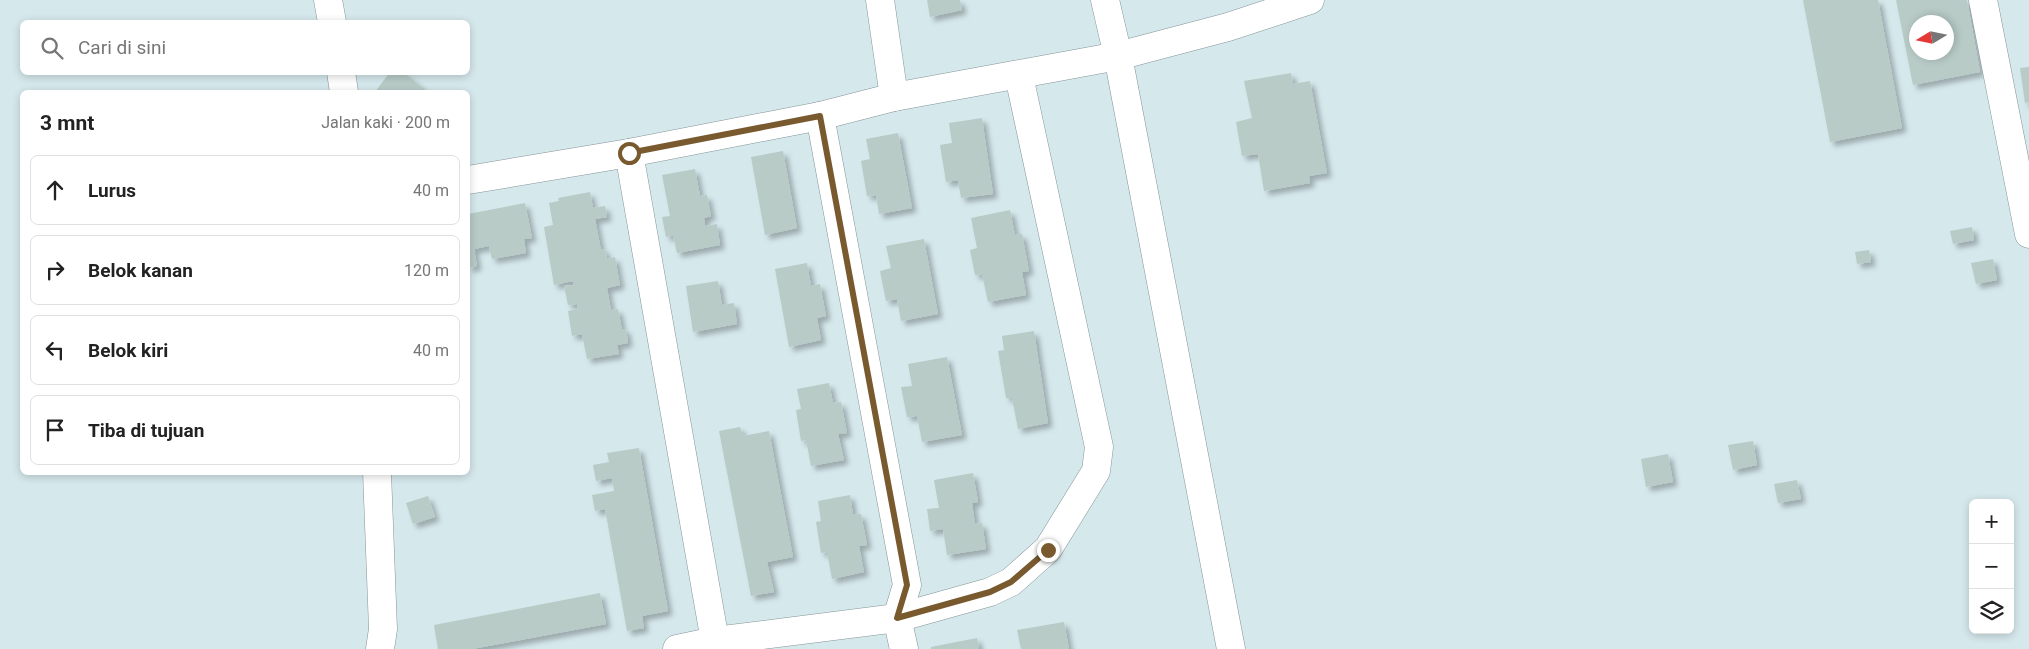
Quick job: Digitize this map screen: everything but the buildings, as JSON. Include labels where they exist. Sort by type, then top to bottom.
[{"type":"street","points":[[328,0],[332,20]]},
{"type":"street","points":[[880,0],[894,97]]},
{"type":"street","points":[[1105,0],[1118,56],[1231,649]]},
{"type":"street","points":[[470,180],[629,153],[820,116],[894,97],[1019,76],[1118,56],[1228,27],[1310,0]]},
{"type":"street","points":[[1984,0],[2029,234]]},
{"type":"street","points":[[341,75],[344,90]]},
{"type":"street","points":[[677,649],[715,640],[897,618],[990,592],[1011,582],[1048,550],[1096,471],[1099,447],[1019,76]]},
{"type":"street","points":[[820,116],[907,585],[897,618],[904,649]]},
{"type":"street","points":[[629,153],[715,640]]},
{"type":"street","points":[[377,475],[383,630],[380,649]]},
{"type":"route","points":[[629,153],[820,116],[907,585],[897,618],[990,592],[1011,582],[1048,550]]}]
